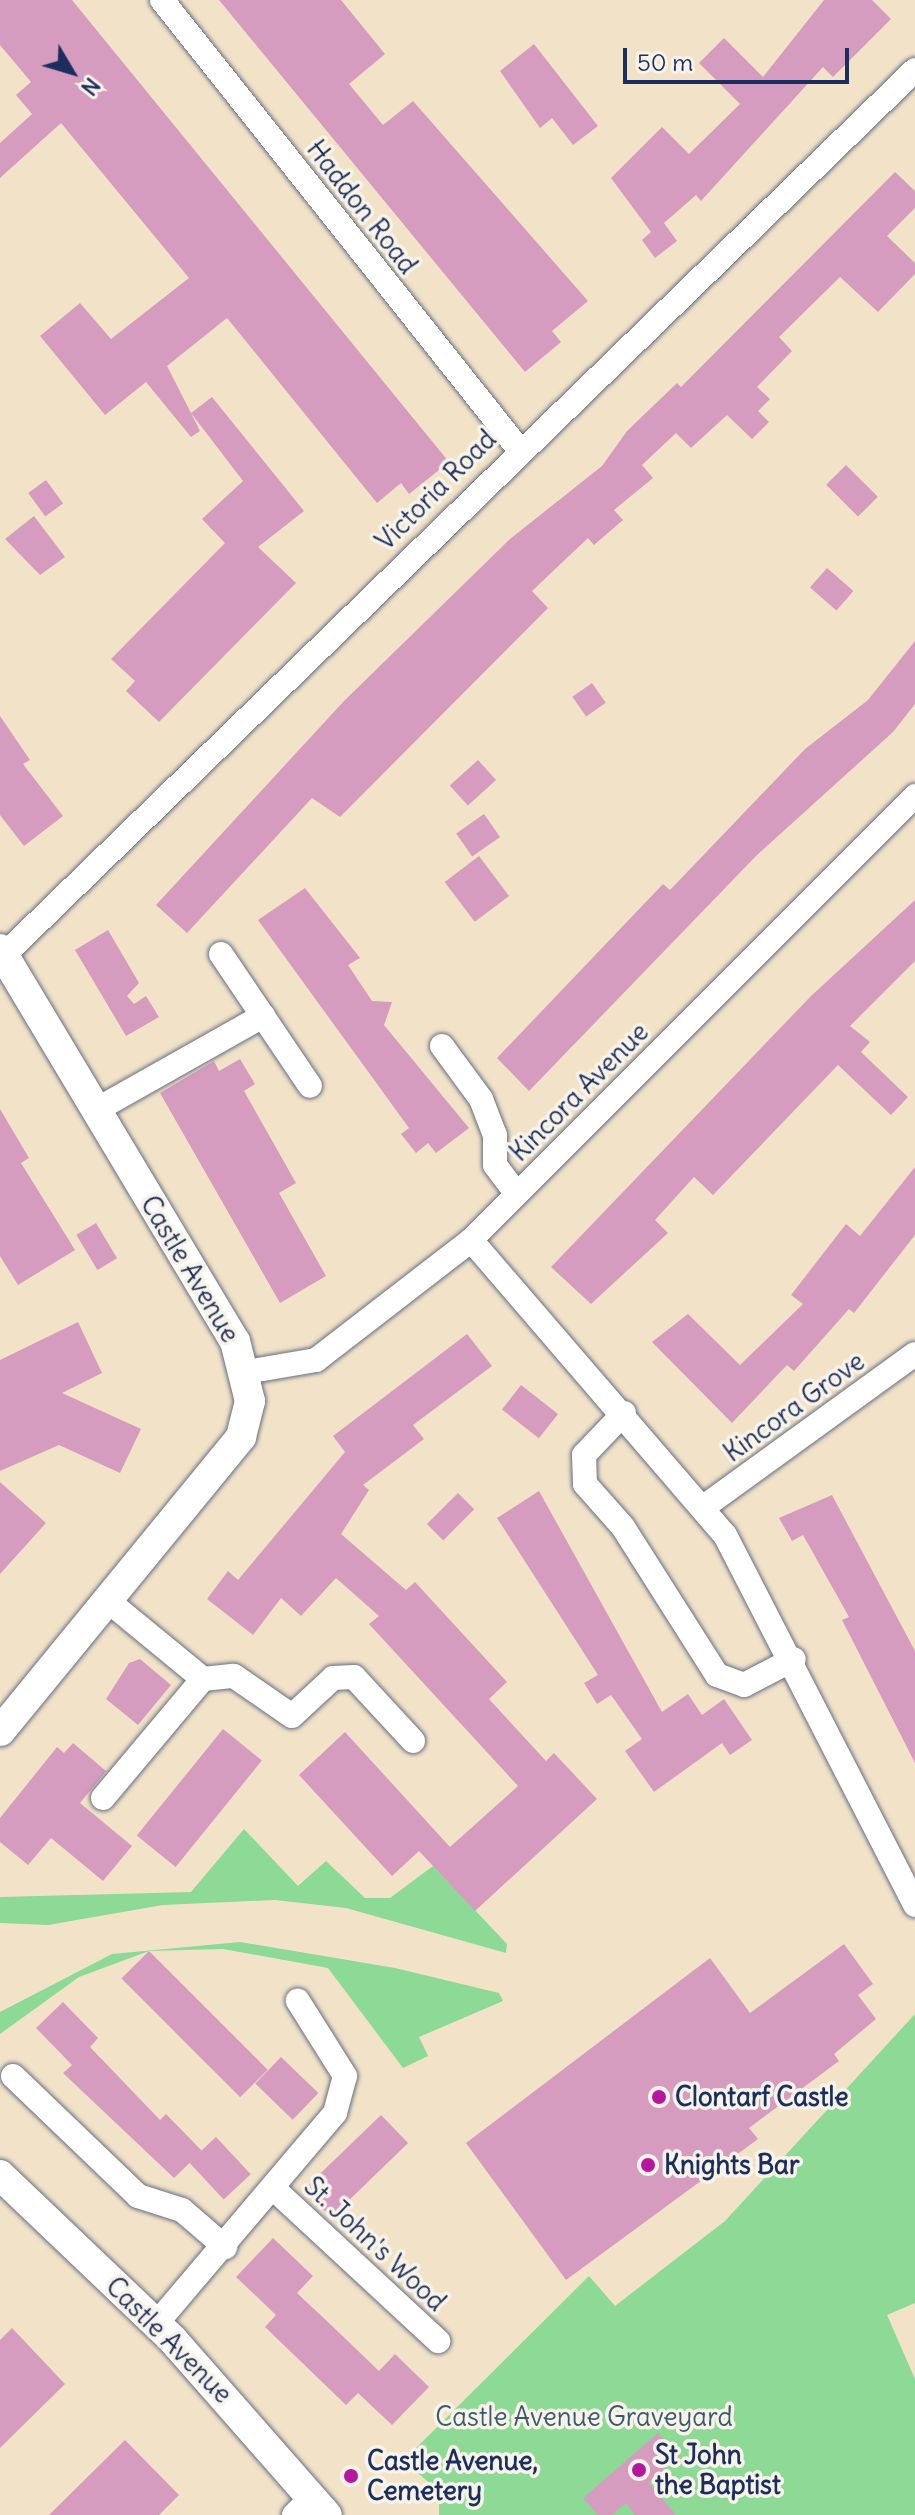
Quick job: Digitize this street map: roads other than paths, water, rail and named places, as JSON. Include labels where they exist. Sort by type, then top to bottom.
[{"type":"street","name":"Haddon Road","points":[[162,0],[518,448]]},
{"type":"street","name":"Victoria Road","points":[[2,952],[518,448],[915,70]]},
{"type":"street","name":"Kincora Avenue","points":[[246,1372],[316,1360],[471,1240],[915,796]]},
{"type":"street","name":"Castle Avenue","points":[[0,1731],[241,1437],[250,1401],[246,1372],[2,952]]},
{"type":"street","points":[[221,954],[310,1086]]},
{"type":"street","points":[[96,1110],[263,1016]]},
{"type":"street","points":[[442,1046],[481,1099],[495,1135],[495,1165],[517,1194]]},
{"type":"street","points":[[471,1240],[705,1506],[794,1659],[915,1905]]},
{"type":"street","name":"Kincora Grove","points":[[705,1506],[915,1354]]},
{"type":"street","points":[[624,1413],[584,1455],[585,1484],[623,1527],[717,1675],[744,1685],[794,1659]]},
{"type":"street","points":[[108,1601],[203,1679]]},
{"type":"street","points":[[103,1798],[203,1679],[234,1676],[280,1714],[292,1716],[333,1678],[354,1677],[413,1741]]},
{"type":"street","name":"St. John's Wood","points":[[156,2324],[274,2189],[298,2149],[335,2113],[344,2090],[340,2063],[298,2001]]},
{"type":"street","points":[[13,2076],[138,2196],[182,2210],[225,2247]]},
{"type":"street","name":"Castle Avenue","points":[[0,2175],[156,2324],[311,2509]]},
{"type":"street","name":"St. John's Wood","points":[[274,2189],[438,2341]]},
{"type":"place","name":"Clontarf Castle","points":[[659,2097]]},
{"type":"place","name":"Knights Bar","points":[[648,2165]]},
{"type":"place","name":"St John the Baptist","points":[[639,2470]]},
{"type":"place","name":"Castle Avenue, Cemetery","points":[[351,2476]]},
{"type":"park label","name":"Castle Avenue Graveyard","points":[[584,2417]]}]
